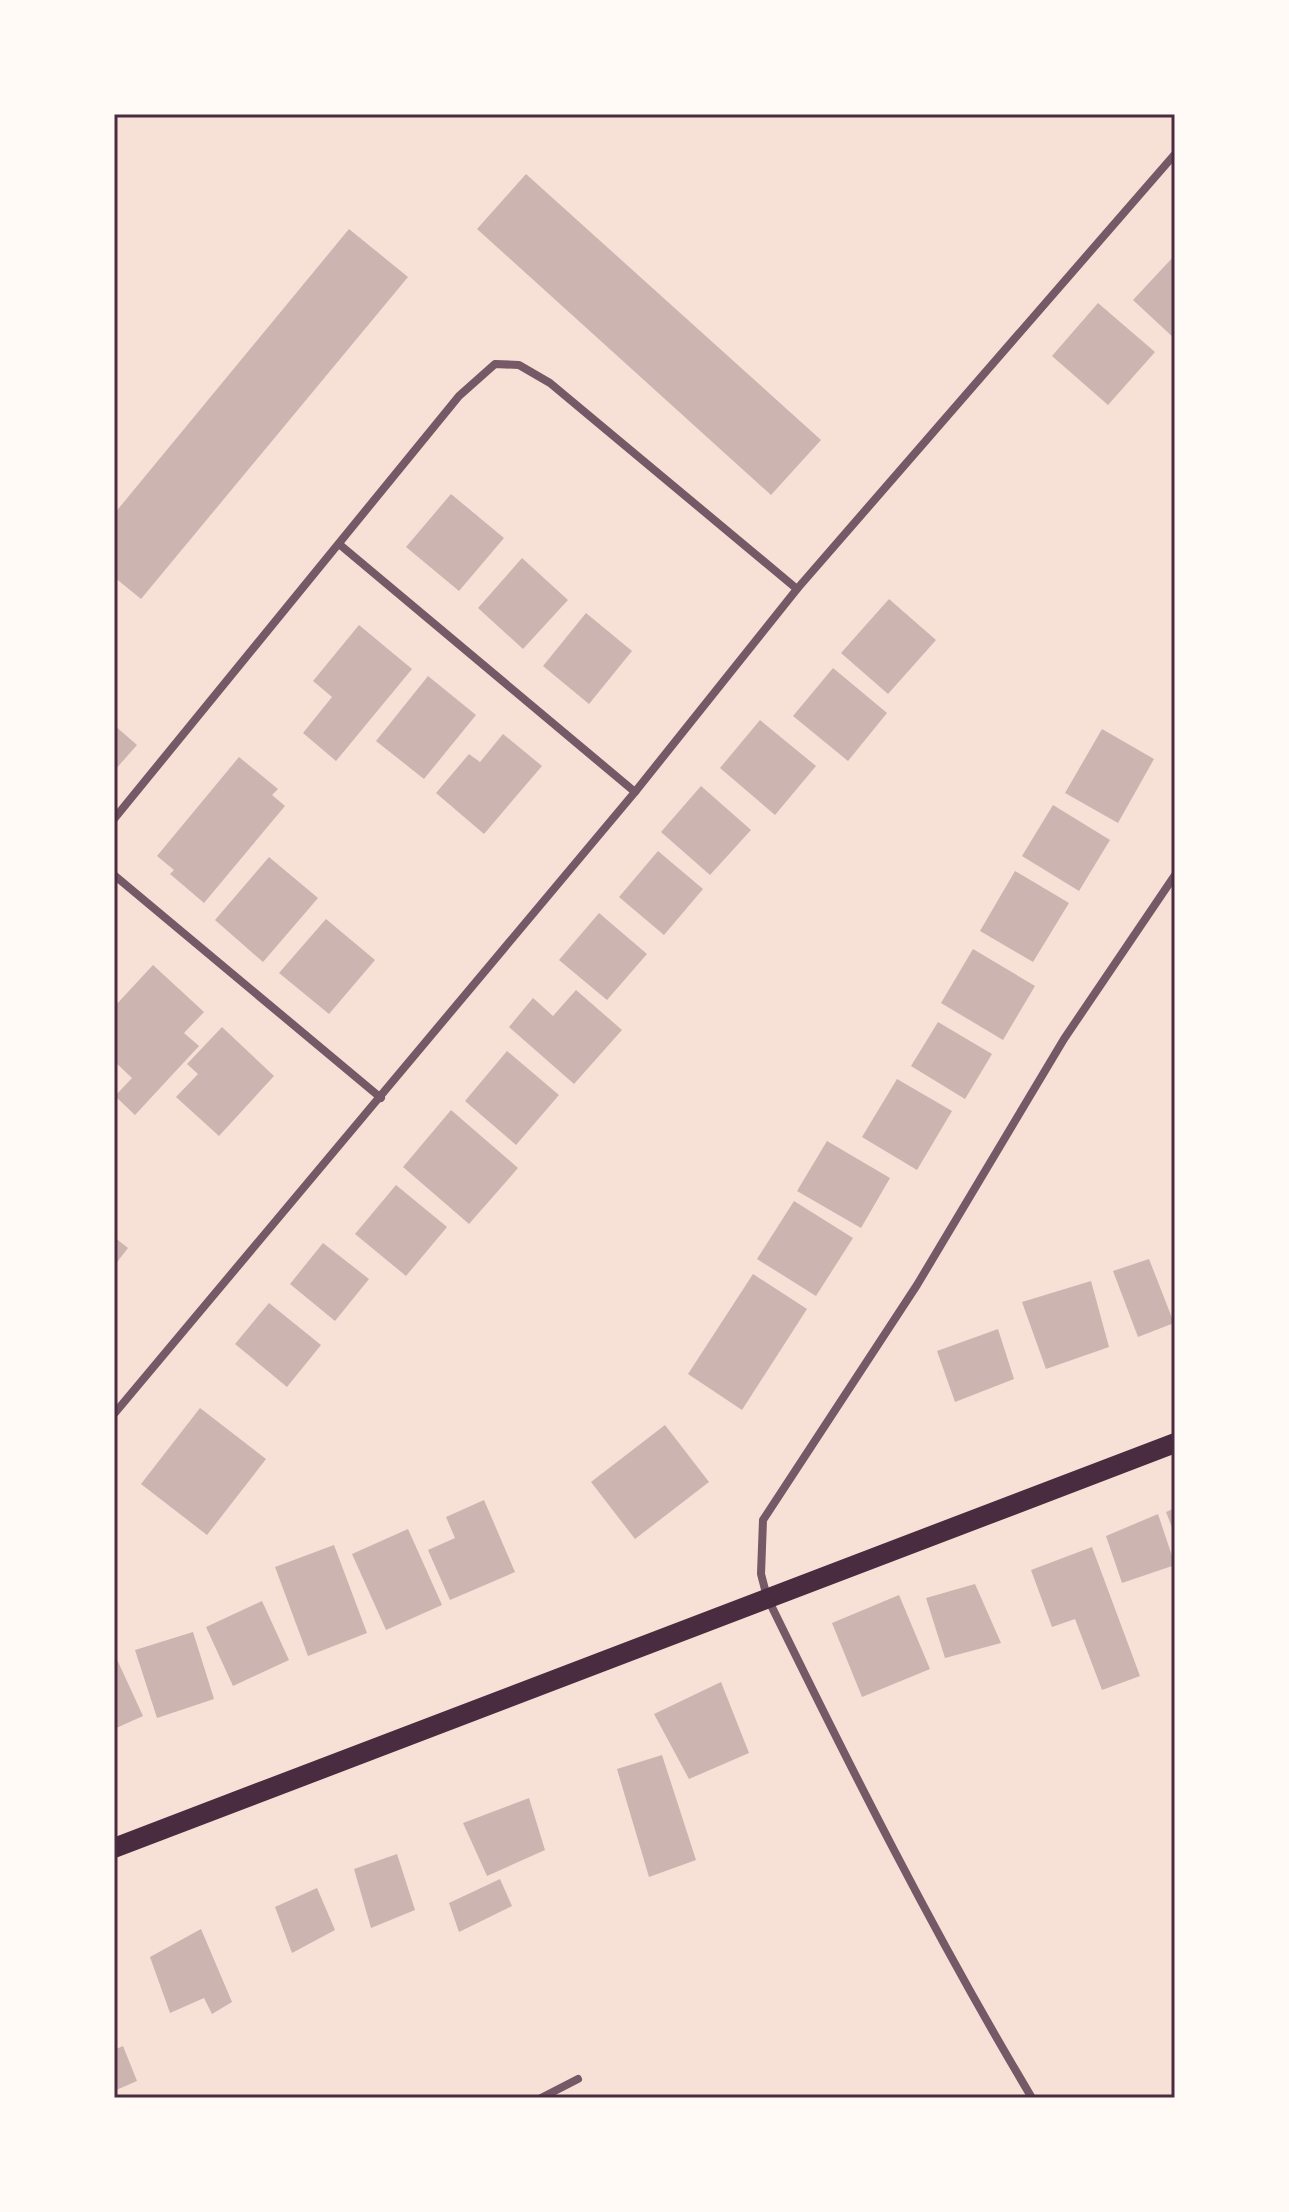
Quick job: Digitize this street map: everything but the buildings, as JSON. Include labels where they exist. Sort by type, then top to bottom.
[{"type":"main road","points":[[114,1848],[1175,1443]]},
{"type":"street","points":[[114,1414],[635,792],[797,589],[1175,154]]},
{"type":"street","points":[[114,819],[459,396],[495,364],[519,365],[550,383],[797,589]]},
{"type":"street","points":[[339,544],[635,792]]},
{"type":"street","points":[[114,875],[381,1098]]},
{"type":"street","points":[[1032,2098],[978,2008],[868,1802],[767,1597],[761,1574],[763,1520],[917,1285],[1064,1039],[1175,875]]},
{"type":"street","points":[[541,2098],[578,2079]]}]
